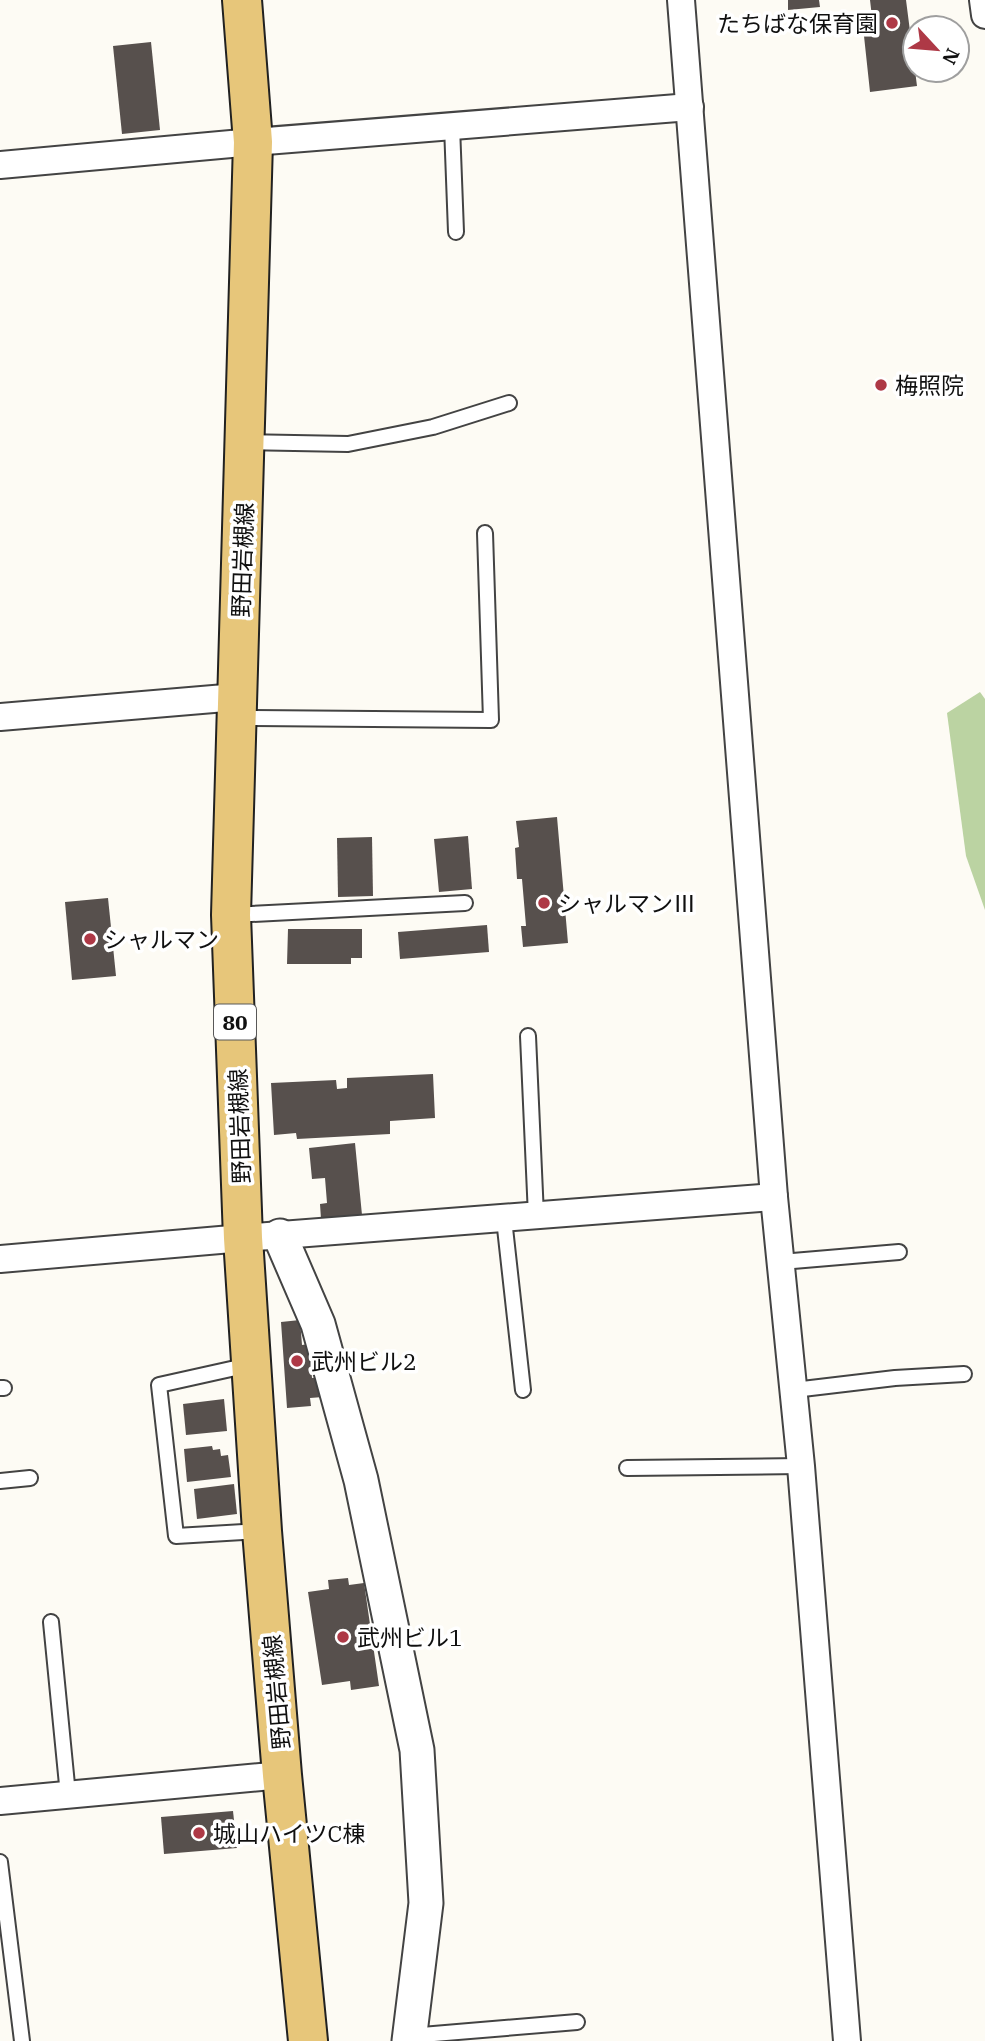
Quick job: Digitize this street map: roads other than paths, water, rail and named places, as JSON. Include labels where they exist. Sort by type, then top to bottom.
[{"type":"main road","name":"野田岩槻線","points":[[242,0],[253,142],[231,915],[243,1238],[262,1531],[308,2041]]},
{"type":"street","points":[[681,0],[774,1197],[801,1466],[847,2041]]},
{"type":"street","points":[[983,0],[985,15]]},
{"type":"street","points":[[0,165],[690,107]]},
{"type":"street","points":[[0,717],[237,708]]},
{"type":"street","points":[[0,1259],[774,1197]]},
{"type":"street","points":[[280,1236],[318,1324],[361,1480],[417,1750],[426,1903],[410,2039]]},
{"type":"street","points":[[0,1801],[282,1775]]},
{"type":"lane","points":[[452,126],[456,232]]},
{"type":"lane","points":[[246,442],[348,444],[433,427],[509,403]]},
{"type":"lane","points":[[237,708],[491,720],[485,533]]},
{"type":"lane","points":[[231,915],[465,903]]},
{"type":"lane","points":[[528,1036],[537,1216]]},
{"type":"lane","points":[[504,1219],[523,1390]]},
{"type":"lane","points":[[780,1262],[899,1252]]},
{"type":"lane","points":[[252,1365],[159,1385],[176,1536],[262,1531]]},
{"type":"lane","points":[[794,1390],[895,1378],[964,1374]]},
{"type":"lane","points":[[627,1468],[801,1466]]},
{"type":"lane","points":[[0,1481],[30,1478]]},
{"type":"lane","points":[[51,1622],[68,1795]]},
{"type":"lane","points":[[0,1862],[22,2041]]},
{"type":"lane","points":[[410,2039],[577,2022]]},
{"type":"place","name":"たちばな保育園","points":[[892,23]]},
{"type":"place","name":"梅照院","points":[[881,385]]},
{"type":"place","name":"シャルマンⅢ","points":[[544,903]]},
{"type":"place","name":"シャルマン","points":[[90,939]]},
{"type":"place","name":"武州ビル2","points":[[297,1361]]},
{"type":"place","name":"武州ビル1","points":[[343,1637]]},
{"type":"place","name":"城山ハイツC棟","points":[[199,1833]]}]
